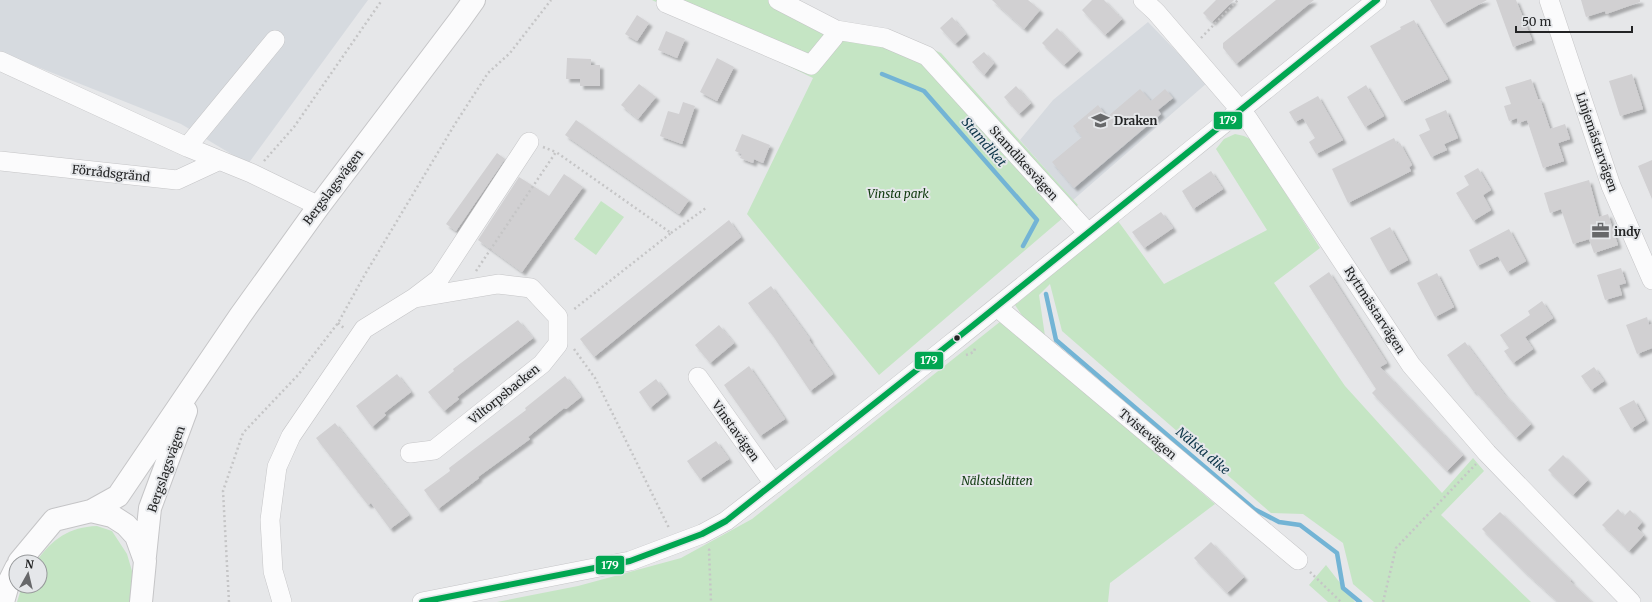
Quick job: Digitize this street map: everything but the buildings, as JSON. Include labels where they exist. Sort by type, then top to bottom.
[{"type":"main road","name":"Bergslagsvägen","points":[[26,554],[54,520],[92,511],[118,496],[240,316],[318,206],[474,0]]},
{"type":"main road","name":"Bergslagsvägen","points":[[141,602],[150,508],[198,379]]},
{"type":"main road","name":"Bergslagsvägen","points":[[92,511],[112,516],[126,525],[136,536],[145,561]]},
{"type":"street","points":[[668,0],[666,2],[811,65],[834,37],[836,30]]},
{"type":"street","name":"Stamdikesvägen","points":[[778,0],[836,30],[885,38],[927,56],[1088,233]]},
{"type":"street","name":"Ryttmästarvägen","points":[[1143,0],[1156,12],[1248,119],[1411,365],[1486,453],[1631,602]]},
{"type":"street","points":[[422,602],[630,561],[702,534],[726,521],[998,308],[1088,233],[1377,0]]},
{"type":"street","name":"Linjemästarvägen","points":[[1549,0],[1611,186],[1652,280]]},
{"type":"street","points":[[187,147],[275,40]]},
{"type":"street","points":[[0,61],[218,161],[252,174],[318,206]]},
{"type":"street","points":[[282,602],[274,571],[270,520],[277,467],[291,436],[364,329],[414,298],[439,279],[529,142]]},
{"type":"street","name":"Förrådsgränd","points":[[0,161],[177,180],[218,161]]},
{"type":"street","points":[[414,298],[498,284],[531,288],[558,317],[558,325]]},
{"type":"street","name":"Tvistevägen","points":[[998,308],[1298,560]]},
{"type":"street","name":"Viltorpsbacken","points":[[410,453],[434,450],[542,364],[558,344],[558,325]]},
{"type":"street","name":"Vinstavägen","points":[[698,377],[774,484]]},
{"type":"path","points":[[252,174],[294,127],[382,0]]},
{"type":"path","points":[[229,602],[223,490],[243,433],[298,375],[338,323],[364,276],[455,124],[488,73],[510,53],[551,0]]},
{"type":"path","points":[[1189,50],[1238,0]]},
{"type":"path","points":[[464,290],[556,152],[671,233]]},
{"type":"path","points":[[677,544],[595,378],[558,325],[671,233],[706,208]]},
{"type":"path","points":[[961,357],[974,352],[975,346]]},
{"type":"path","points":[[1383,602],[1396,548],[1486,453]]},
{"type":"path","points":[[712,602],[708,550],[715,546]]},
{"type":"path","points":[[1298,560],[1342,602]]},
{"type":"shaded area","points":[[0,0],[368,0],[248,164],[181,124],[0,52]]},
{"type":"shaded area","name":"Draken","points":[[1148,22],[1207,83],[1073,200],[1020,140],[1053,100]]},
{"type":"green space","name":"Vinsta park","points":[[652,0],[797,0],[840,26],[904,36],[941,53],[1078,205],[879,375],[747,214],[813,78]]},
{"type":"green space","points":[[1235,134],[1252,140],[1320,248],[1274,283],[1345,386],[1442,493],[1473,458],[1484,471],[1441,515],[1531,602],[1374,602],[1353,584],[1343,543],[1303,514],[1271,513],[1062,331],[1050,284],[1039,295],[1045,336],[1023,317],[1015,305],[1118,221],[1164,284],[1267,230],[1216,149],[1224,139]]},
{"type":"green space","points":[[601,201],[624,217],[596,255],[574,239]]},
{"type":"green space","name":"Nälstaslätten","points":[[1001,321],[1215,504],[1110,583],[1108,602],[497,602],[578,586],[681,558],[752,519]]},
{"type":"green space","points":[[97,526],[112,531],[127,554],[132,571],[130,602],[17,602],[20,594],[48,594],[48,554],[42,554],[62,536],[87,527]]},
{"type":"green space","points":[[1326,565],[1355,602],[1328,602],[1309,585]]},
{"type":"waterway","name":"Stamdiket","points":[[882,74],[924,91],[1037,220],[1023,246]]},
{"type":"waterway","name":"Nälsta dike","points":[[1046,294],[1056,340],[1254,509],[1279,522],[1300,525],[1337,553],[1343,588],[1360,602]]},
{"type":"transit line","name":"179","points":[[422,602],[630,561],[702,534],[726,521],[971,327],[1377,0]]},
{"type":"place","name":"Draken","points":[[1101,120]]},
{"type":"place","name":"indy","points":[[1601,231]]}]
